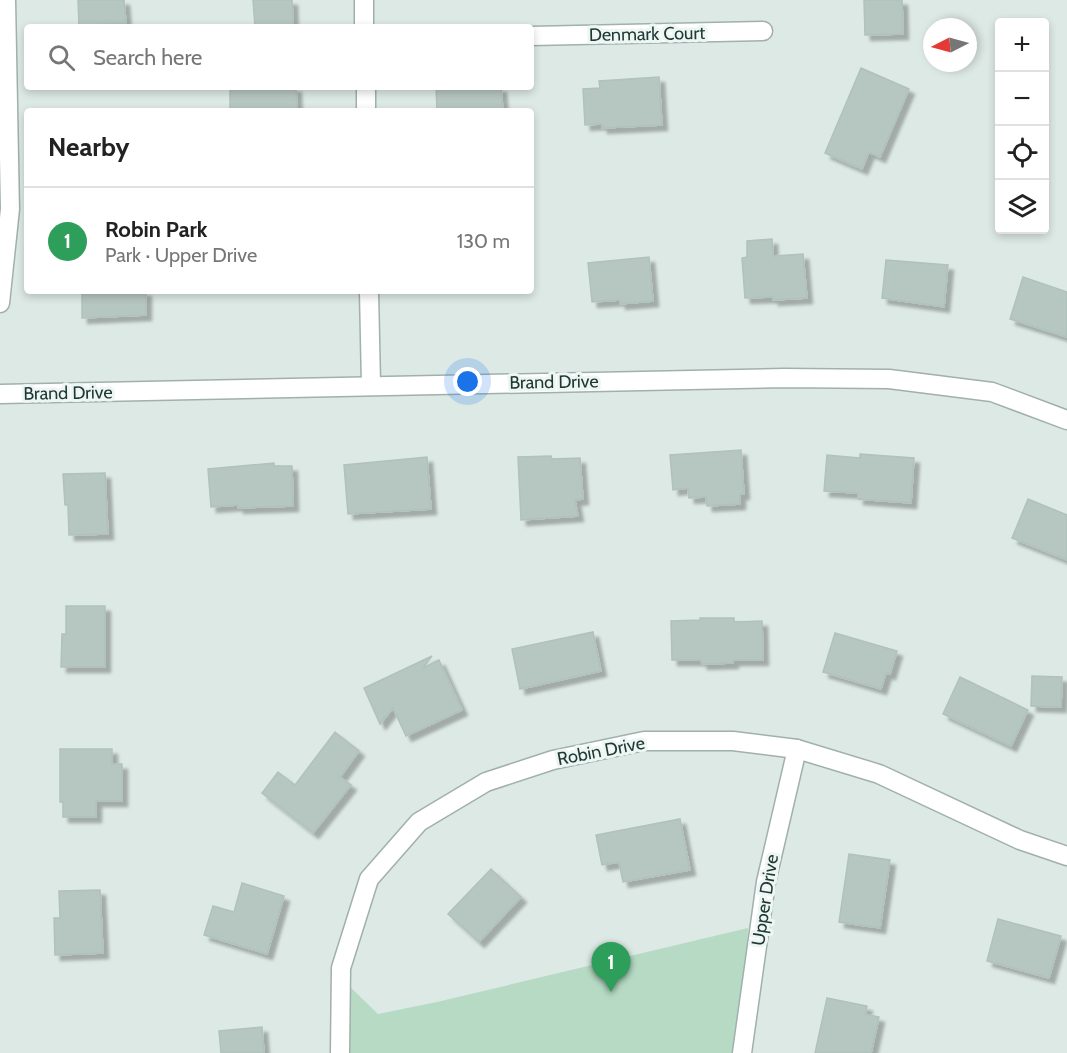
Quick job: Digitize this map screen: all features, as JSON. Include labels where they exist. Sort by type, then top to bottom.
[{"type":"street","points":[[0,303],[10,209],[6,0]]},
{"type":"street","points":[[364,0],[364,24]]},
{"type":"street","name":"Denmark Court","points":[[534,36],[762,32]]},
{"type":"street","points":[[366,90],[366,108]]},
{"type":"street","points":[[369,294],[371,385]]},
{"type":"street","name":"Brand Drive","points":[[0,394],[784,378],[889,379],[992,392],[1067,420]]},
{"type":"street","name":"Robin Drive","points":[[340,1053],[341,968],[369,879],[419,822],[486,782],[553,760],[644,741],[733,741],[797,749],[879,774],[1020,840],[1067,856]]},
{"type":"street","name":"Upper Drive","points":[[742,1053],[766,882],[797,749]]},
{"type":"green space","points":[[748,928],[742,1053],[340,1053],[346,983],[378,1014]]},
{"type":"building","points":[[78,0],[124,0],[126,23],[79,24]]},
{"type":"building","points":[[253,0],[292,0],[293,24],[255,24]]},
{"type":"building","points":[[864,0],[902,0],[903,34],[865,35]]},
{"type":"building","points":[[861,68],[909,89],[880,157],[869,152],[862,169],[825,153]]},
{"type":"building","points":[[659,77],[662,125],[602,128],[602,124],[585,125],[583,89],[600,88],[599,81]]},
{"type":"building","points":[[230,90],[296,90],[297,108],[230,108]]},
{"type":"building","points":[[436,90],[501,90],[503,108],[437,108]]},
{"type":"building","points":[[772,239],[773,256],[803,254],[807,298],[773,300],[773,297],[745,298],[742,258],[747,257],[747,241]]},
{"type":"building","points":[[649,257],[653,301],[620,304],[620,300],[592,302],[588,263]]},
{"type":"building","points":[[886,260],[948,265],[944,307],[882,298]]},
{"type":"building","points":[[1023,277],[1067,292],[1067,337],[1010,319]]},
{"type":"building","points":[[82,294],[146,294],[146,315],[82,318]]},
{"type":"building","points":[[741,450],[744,494],[740,494],[740,504],[707,506],[706,497],[689,498],[688,488],[673,490],[670,455]]},
{"type":"building","points":[[860,454],[914,458],[911,503],[858,499],[858,493],[824,491],[827,455],[860,458]]},
{"type":"building","points":[[551,456],[552,459],[580,458],[583,499],[575,500],[578,516],[521,520],[518,457]]},
{"type":"building","points":[[427,457],[431,509],[348,514],[344,465]]},
{"type":"building","points":[[274,463],[274,466],[292,466],[293,506],[211,507],[208,469]]},
{"type":"building","points":[[105,473],[108,534],[69,535],[68,505],[65,505],[63,474]]},
{"type":"building","points":[[1028,499],[1067,515],[1067,560],[1012,538]]},
{"type":"building","points":[[66,606],[105,606],[105,667],[61,667],[62,634],[66,634]]},
{"type":"building","points":[[700,618],[734,618],[734,622],[762,621],[763,660],[733,660],[733,663],[702,664],[701,660],[672,660],[671,621],[700,620]]},
{"type":"building","points":[[593,632],[601,671],[520,689],[512,649]]},
{"type":"building","points":[[835,633],[897,651],[890,674],[886,673],[881,689],[823,672]]},
{"type":"building","points":[[432,656],[423,668],[439,660],[462,710],[406,736],[393,708],[380,724],[364,688]]},
{"type":"building","points":[[1032,676],[1062,677],[1061,707],[1031,706]]},
{"type":"building","points":[[960,677],[1028,710],[1011,746],[943,714]]},
{"type":"building","points":[[335,732],[359,751],[340,777],[351,785],[313,833],[262,793],[278,772],[295,785]]},
{"type":"building","points":[[60,749],[112,749],[112,764],[122,764],[122,801],[96,801],[96,817],[63,817],[63,802],[60,802]]},
{"type":"building","points":[[680,819],[690,870],[623,882],[619,862],[602,865],[596,835]]},
{"type":"building","points":[[849,854],[890,860],[880,928],[839,922]]},
{"type":"building","points":[[491,869],[521,897],[479,942],[448,914]]},
{"type":"building","points":[[242,883],[284,896],[267,954],[204,935],[213,906],[234,912]]},
{"type":"building","points":[[100,890],[103,953],[55,955],[54,918],[60,918],[59,891]]},
{"type":"building","points":[[998,919],[1061,936],[1049,978],[987,961]]},
{"type":"building","points":[[827,998],[867,1006],[865,1014],[879,1017],[871,1053],[815,1053]]},
{"type":"building","points":[[262,1027],[264,1053],[221,1053],[219,1031]]},
{"type":"place","name":"Robin Park","points":[[611,992]]}]
